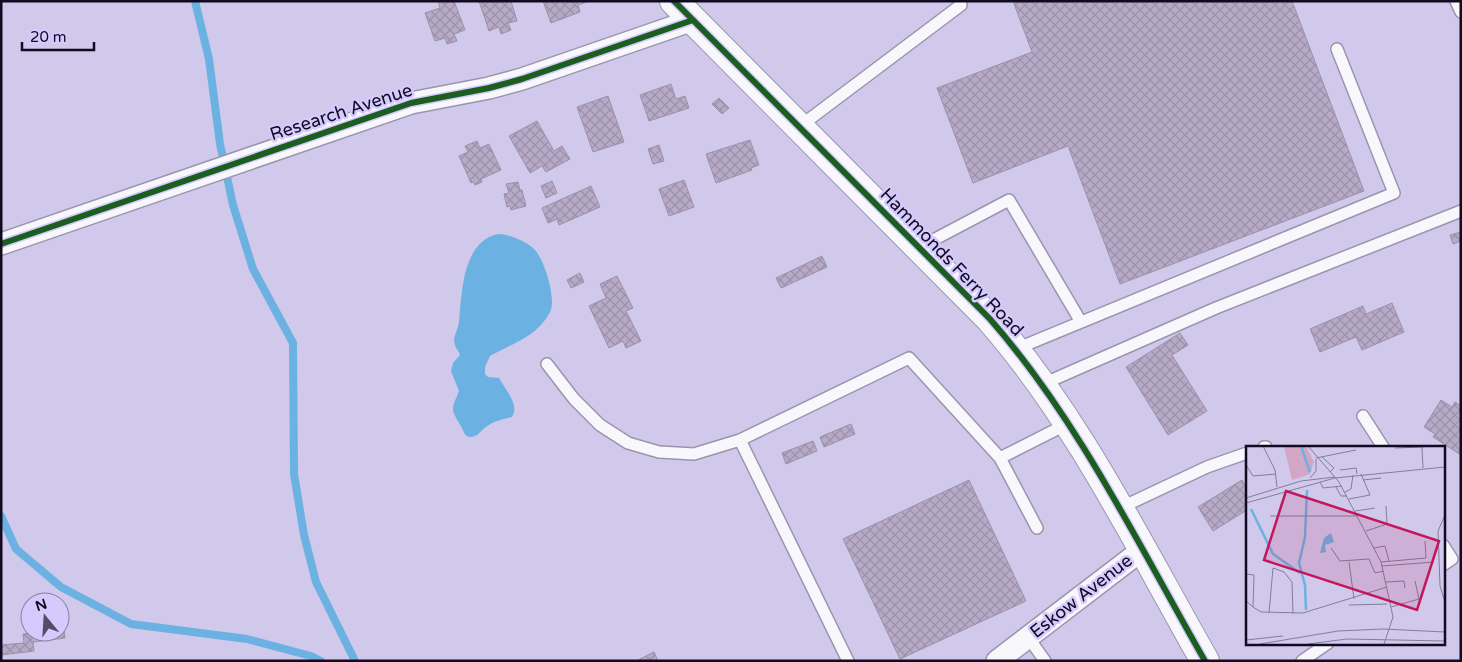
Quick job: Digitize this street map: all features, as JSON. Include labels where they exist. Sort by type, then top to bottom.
[{"type":"street","name":"Hammonds Ferry Road","points":[[683,10],[990,319],[1016,349],[1043,384],[1068,423],[1205,661]]},
{"type":"street","name":"Research Avenue","points":[[1,244],[411,103],[489,88],[522,79],[683,10]]},
{"type":"street","name":"Eskow Avenue","points":[[997,661],[1142,550]]},
{"type":"lane","points":[[799,127],[961,5],[960,1]]},
{"type":"lane","points":[[1456,1],[1461,12]]},
{"type":"lane","points":[[1016,349],[1394,193],[1337,49]]},
{"type":"lane","points":[[918,248],[1009,200],[1082,322]]},
{"type":"lane","points":[[1043,384],[1216,308],[1461,211]]},
{"type":"lane","points":[[547,364],[574,399],[600,425],[628,443],[659,452],[694,454],[740,440],[910,358],[1000,458],[1037,528]]},
{"type":"lane","points":[[1363,416],[1382,446]]},
{"type":"lane","points":[[1000,458],[1068,423]]},
{"type":"lane","points":[[740,440],[848,661]]},
{"type":"lane","points":[[1118,509],[1207,467],[1246,453]]},
{"type":"lane","points":[[1444,546],[1452,559],[1444,564]]},
{"type":"lane","points":[[1028,637],[1045,661]]},
{"type":"lane","points":[[1302,661],[1327,644]]},
{"type":"water","points":[[498,234],[521,240],[530,245],[537,253],[545,269],[551,289],[552,306],[545,321],[538,328],[524,338],[490,356],[485,367],[485,374],[488,377],[499,378],[511,397],[514,407],[512,417],[498,420],[476,435],[469,437],[464,433],[453,410],[459,391],[451,371],[453,363],[460,355],[454,340],[459,322],[466,270],[477,247],[486,239]]},
{"type":"building","points":[[438,1],[454,1],[465,30],[454,34],[457,41],[447,44],[445,38],[435,41],[425,13],[440,8]]},
{"type":"building","points":[[479,1],[511,1],[517,21],[508,23],[511,30],[501,34],[499,27],[489,31]]},
{"type":"building","points":[[543,1],[589,1],[578,5],[580,12],[551,23]]},
{"type":"building","points":[[1013,1],[1292,1],[1364,191],[1120,284],[1068,146],[973,183],[937,88],[1032,52]]},
{"type":"building","points":[[671,84],[676,99],[685,96],[689,108],[649,121],[640,95]]},
{"type":"building","points":[[608,96],[624,142],[593,152],[577,107]]},
{"type":"building","points":[[719,98],[729,108],[722,114],[712,104]]},
{"type":"building","points":[[537,121],[554,151],[562,146],[570,159],[546,172],[542,166],[530,173],[509,136]]},
{"type":"building","points":[[750,140],[759,165],[751,168],[752,170],[716,183],[706,154]]},
{"type":"building","points":[[477,141],[480,148],[489,144],[501,170],[481,179],[482,182],[475,185],[473,182],[471,183],[459,156],[468,152],[465,146]]},
{"type":"building","points":[[659,145],[664,161],[653,164],[648,149]]},
{"type":"building","points":[[684,180],[694,207],[669,216],[659,189]]},
{"type":"building","points":[[552,181],[557,193],[546,198],[541,186]]},
{"type":"building","points":[[518,182],[526,206],[511,210],[510,206],[507,207],[504,194],[509,193],[506,184]]},
{"type":"building","points":[[591,186],[600,207],[559,225],[557,219],[548,223],[542,208]]},
{"type":"building","points":[[1461,232],[1461,241],[1453,244],[1450,235]]},
{"type":"building","points":[[822,256],[827,267],[781,288],[776,278]]},
{"type":"building","points":[[580,273],[584,282],[571,288],[567,280]]},
{"type":"building","points":[[617,276],[633,308],[626,311],[641,341],[626,348],[623,341],[609,348],[589,306],[606,298],[600,284]]},
{"type":"building","points":[[1392,303],[1404,332],[1362,350],[1356,337],[1320,352],[1310,329],[1363,306],[1366,314]]},
{"type":"building","points":[[1180,333],[1188,345],[1172,355],[1207,411],[1168,435],[1126,367]]},
{"type":"building","points":[[1441,400],[1452,407],[1455,402],[1461,406],[1461,455],[1433,437],[1435,434],[1424,427]]},
{"type":"building","points":[[851,424],[855,434],[824,447],[820,437]]},
{"type":"building","points":[[813,441],[817,451],[786,464],[782,453]]},
{"type":"building","points":[[969,480],[1026,601],[900,659],[843,539]]},
{"type":"building","points":[[1242,480],[1246,487],[1246,511],[1213,531],[1198,507]]},
{"type":"building","points":[[33,642],[34,651],[1,655],[1,645]]},
{"type":"building","points":[[654,652],[658,661],[636,661]]},
{"type":"waterway","points":[[195,1],[209,59],[220,144],[233,205],[253,269],[293,343],[294,474],[304,535],[316,582],[355,661]]},
{"type":"waterway","points":[[1,516],[16,549],[61,587],[131,624],[247,639],[311,656],[321,661]]},
{"type":"cycle path","points":[[674,1],[990,319],[1022,358],[1052,399],[1106,484],[1205,661]]},
{"type":"cycle path","points":[[1,244],[411,103],[489,88],[522,79],[693,20]]}]
